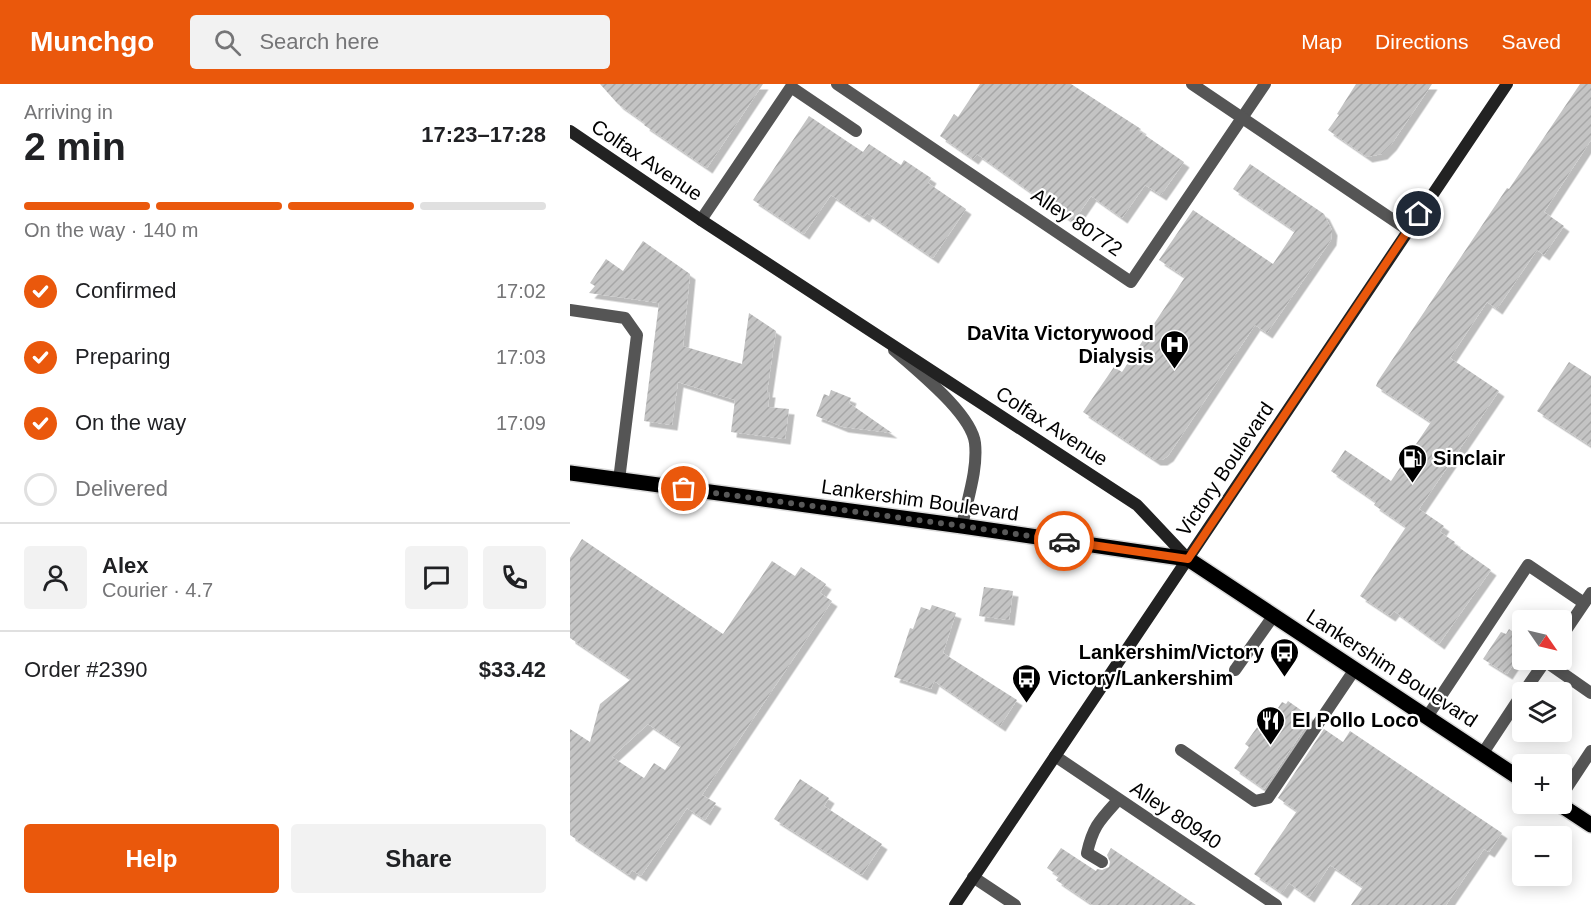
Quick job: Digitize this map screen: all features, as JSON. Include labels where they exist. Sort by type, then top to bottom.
[{"type":"main road","name":"Victory Boulevard","points":[[954,905],[1507,84]]},
{"type":"main road","name":"Colfax Avenue","points":[[570,131],[701,220],[1137,505],[1188,559]]},
{"type":"main road","name":"Lankershim Boulevard","points":[[570,473],[1188,559],[1512,773]]},
{"type":"main road","points":[[1572,813],[1591,825]]},
{"type":"street","name":"Alley 80772","points":[[837,84],[1131,282],[1241,118]]},
{"type":"street","points":[[1192,84],[1408,230]]},
{"type":"street","points":[[1241,118],[1265,84]]},
{"type":"street","points":[[701,220],[791,87],[856,131]]},
{"type":"street","points":[[570,310],[625,318],[637,335],[619,480]]},
{"type":"street","name":"Colfax Avenue","points":[[882,339],[951,402],[966,422],[975,442],[974,465],[962,526]]},
{"type":"street","points":[[1427,717],[1528,565],[1588,598],[1572,621]]},
{"type":"street","points":[[1235,670],[1274,615]]},
{"type":"street","points":[[1181,750],[1255,801],[1268,798],[1354,669]]},
{"type":"street","points":[[1559,670],[1591,693]]},
{"type":"street","points":[[1483,753],[1512,710]]},
{"type":"street","points":[[1572,780],[1591,751]]},
{"type":"street","name":"Alley 80940","points":[[1055,756],[1276,905]]},
{"type":"street","points":[[1102,862],[1087,853],[1091,833],[1118,800]]},
{"type":"street","points":[[973,877],[1015,905]]},
{"type":"building","points":[[600,84],[763,84],[707,168],[644,125],[645,123],[618,104]]},
{"type":"building","points":[[980,84],[1071,84],[1141,129],[1139,131],[1184,162],[1161,195],[1145,185],[1122,218],[1091,196],[1073,222],[977,154],[973,159],[940,136],[954,114],[958,117]]},
{"type":"building","points":[[1356,84],[1432,84],[1391,145],[1382,154],[1367,157],[1328,130]]},
{"type":"building","points":[[1580,84],[1591,84],[1591,140],[1544,212],[1564,226],[1544,255],[1537,250],[1497,309],[1487,302],[1450,358],[1499,391],[1419,509],[1444,526],[1440,532],[1455,542],[1454,544],[1491,570],[1439,644],[1394,611],[1390,616],[1360,596],[1406,527],[1374,505],[1376,502],[1331,471],[1345,450],[1391,481],[1431,422],[1376,386],[1378,381],[1507,188],[1509,189]]},
{"type":"building","points":[[809,116],[863,152],[869,144],[901,165],[904,160],[931,178],[928,183],[966,209],[933,258],[867,213],[864,217],[831,195],[804,234],[753,200]]},
{"type":"building","points":[[1250,164],[1324,214],[1332,230],[1331,240],[1267,333],[1255,325],[1168,456],[1162,460],[1155,460],[1083,412],[1114,367],[1122,372],[1185,277],[1159,260],[1193,210],[1273,264],[1295,231],[1233,189]]},
{"type":"building","points":[[643,241],[690,274],[683,346],[742,364],[749,313],[776,331],[767,392],[770,392],[768,407],[789,409],[785,439],[731,432],[735,400],[678,382],[672,425],[644,421],[659,303],[589,293],[595,286],[590,283],[606,259],[623,271]]},
{"type":"building","points":[[1569,362],[1591,376],[1591,446],[1537,411]]},
{"type":"building","points":[[831,390],[851,398],[849,403],[892,433],[843,427],[816,416],[824,394],[829,396]]},
{"type":"building","points":[[582,539],[723,634],[772,561],[795,576],[801,567],[826,584],[820,593],[832,601],[702,795],[716,803],[705,820],[687,808],[641,876],[632,870],[629,875],[570,835],[570,729],[590,742],[600,704],[631,679],[570,638],[570,558]],"holes":[[[648,724],[681,746],[665,770],[654,763],[644,778],[612,757]]]},
{"type":"building","points":[[984,587],[1013,591],[1009,620],[979,616]]},
{"type":"building","points":[[932,605],[956,613],[943,653],[1017,700],[1000,726],[934,681],[931,689],[894,677],[910,628],[913,629],[921,607],[930,610]]},
{"type":"building","points":[[1509,629],[1512,631],[1512,666],[1507,674],[1483,659],[1501,632],[1506,634]]},
{"type":"building","name":"El Pollo Loco","points":[[1288,701],[1308,715],[1307,718],[1310,720],[1264,789],[1234,768],[1249,747],[1245,744],[1263,719],[1268,723],[1282,702],[1286,704]]},
{"type":"building","points":[[1324,729],[1343,742],[1350,731],[1502,833],[1489,852],[1484,849],[1446,905],[1351,905],[1363,887],[1330,865],[1309,897],[1289,883],[1282,893],[1254,874],[1297,811],[1278,798]]},
{"type":"building","points":[[800,779],[829,798],[824,806],[882,844],[862,875],[774,819]]},
{"type":"building","points":[[1061,848],[1096,871],[1109,867],[1110,862],[1107,855],[1111,848],[1196,905],[1093,905],[1056,880],[1059,876],[1047,868]]},
{"type":"way so far","points":[[684,489],[1064,541]]},
{"type":"place","name":"DaVita Victorywood Dialysis","points":[[1175,370]]},
{"type":"place","name":"Sinclair","points":[[1412,484]]},
{"type":"place","name":"Lankershim/Victory","points":[[1285,678]]},
{"type":"place","name":"Victory/Lankershim","points":[[1027,704]]},
{"type":"place","name":"El Pollo Loco","points":[[1271,746]]},
{"type":"route","points":[[1064,541],[1188,559],[1419,214]]}]
